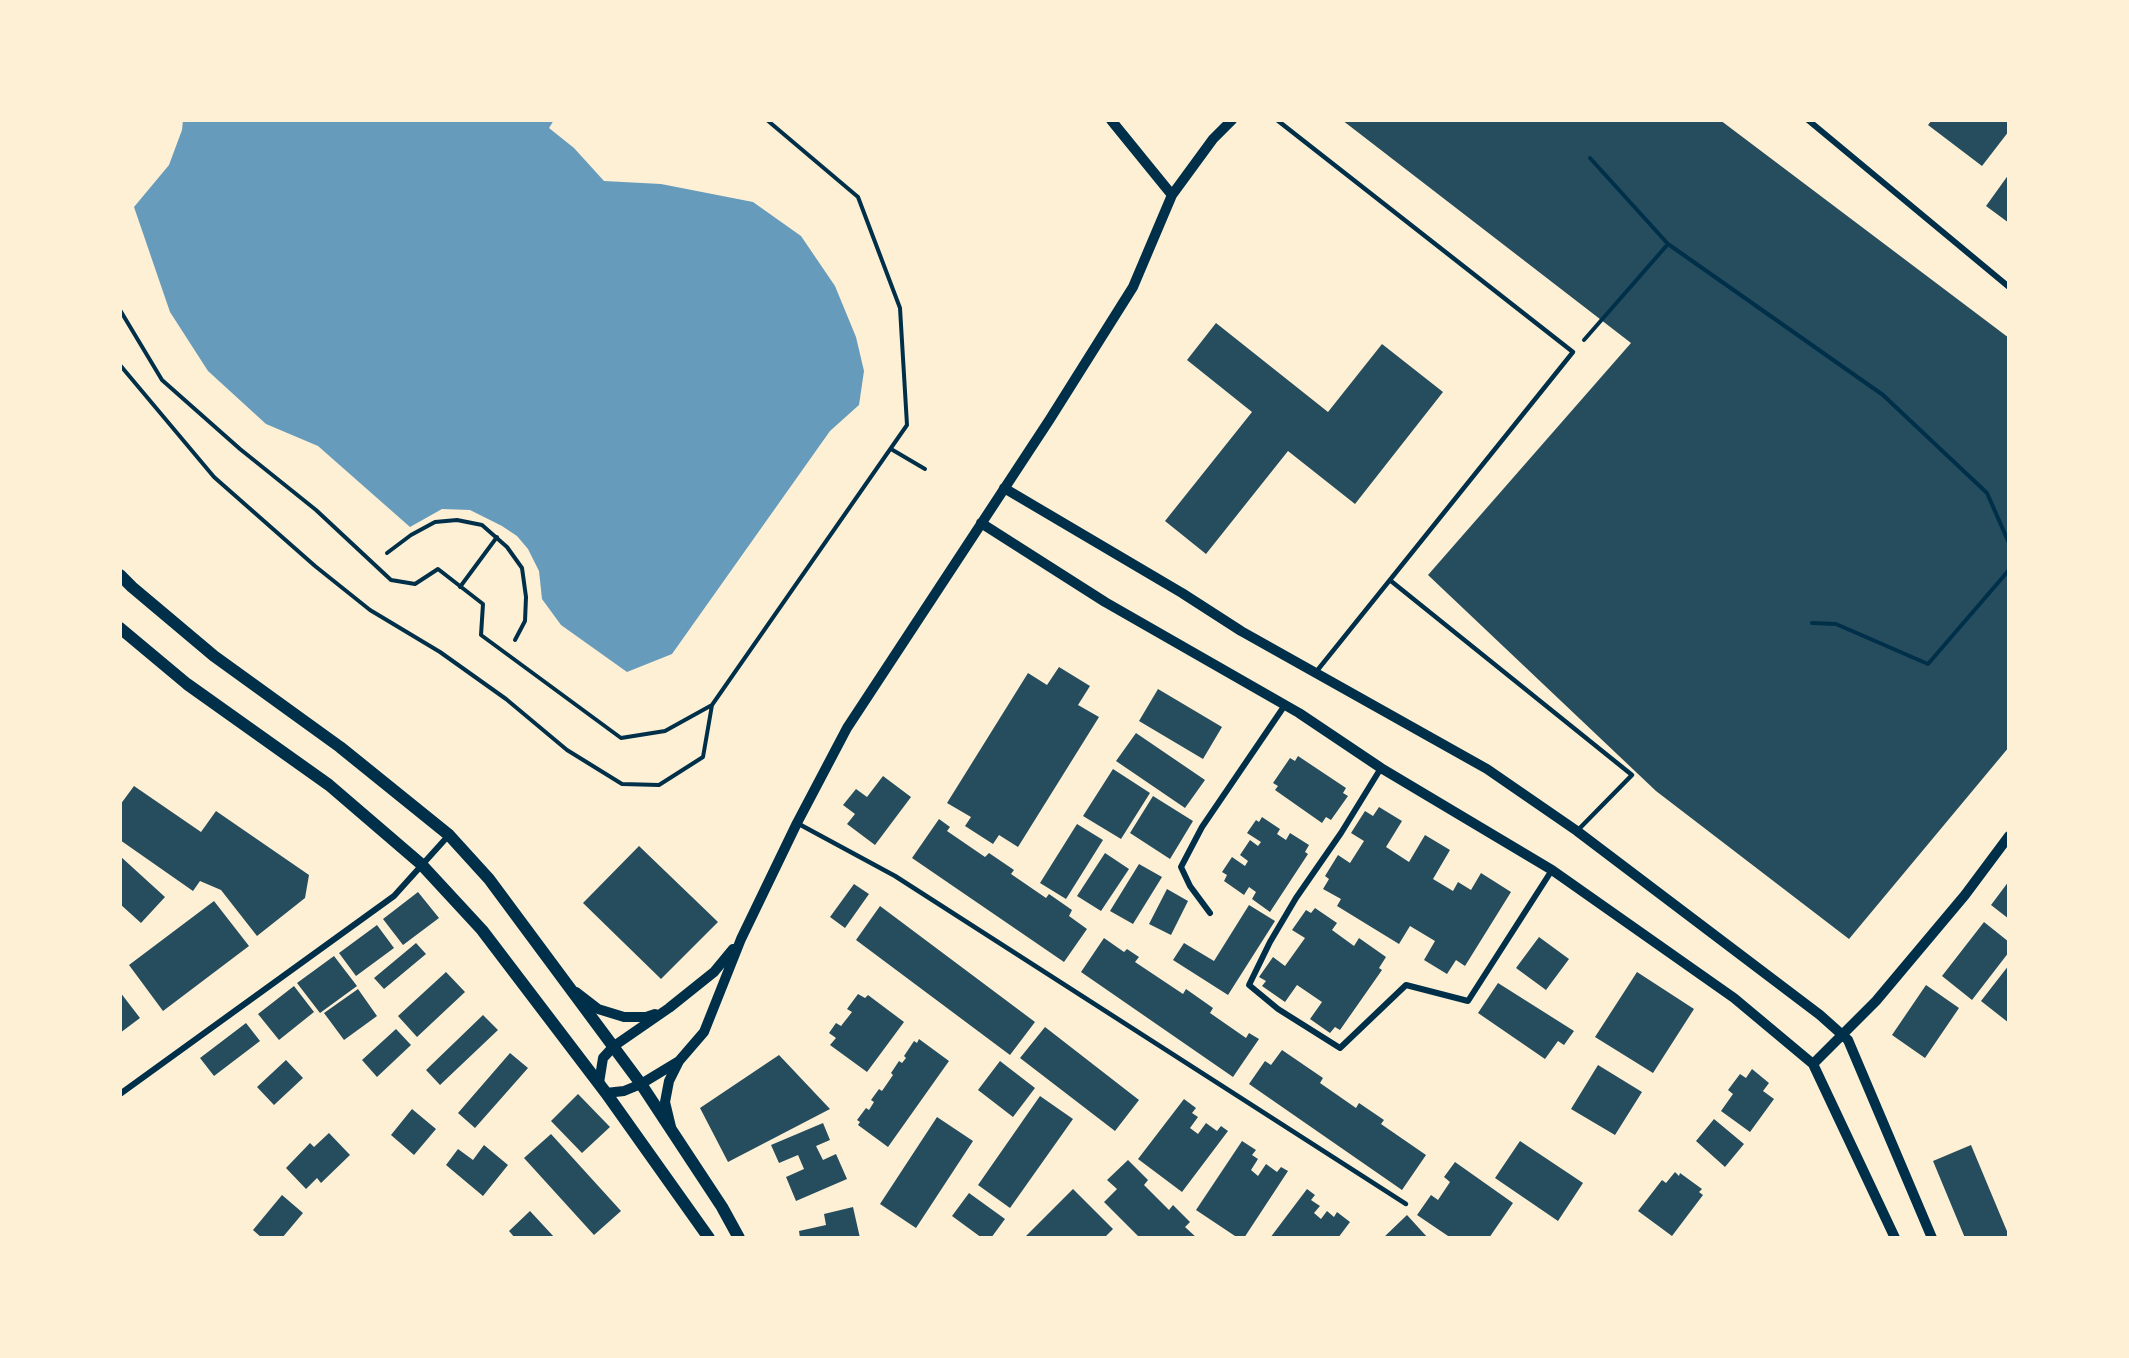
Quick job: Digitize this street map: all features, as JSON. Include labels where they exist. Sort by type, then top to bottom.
[{"type":"main road","points":[[120,574],[132,587],[214,656],[340,747],[449,835],[489,879],[614,1046],[722,1207],[740,1238]]},
{"type":"main road","points":[[120,628],[187,684],[329,785],[421,864],[482,930],[603,1088],[709,1238]]},
{"type":"street","points":[[1111,120],[1172,195]]},
{"type":"street","points":[[672,1131],[665,1102],[669,1081],[679,1061],[704,1032],[741,939],[797,823],[847,728],[1133,287],[1172,195],[1213,140],[1232,120]]},
{"type":"street","points":[[1808,120],[2009,287]]},
{"type":"street","points":[[1004,488],[1182,593],[1241,631],[1487,770],[1576,831],[1820,1015],[1848,1040],[1932,1238]]},
{"type":"street","points":[[981,523],[1105,602],[1286,704],[1381,768],[1552,870],[1734,998],[1813,1064],[1895,1238]]},
{"type":"street","points":[[1210,913],[1190,886],[1180,867],[1202,826],[1286,704]]},
{"type":"street","points":[[1381,768],[1341,833],[1296,898],[1270,942],[1249,985],[1278,1009],[1340,1048],[1406,985],[1468,1001],[1552,870]]},
{"type":"street","points":[[120,1094],[394,896],[449,835]]},
{"type":"street","points":[[1813,1064],[1876,1001],[1957,904],[2009,836]]},
{"type":"street","points":[[679,1061],[624,1092],[603,1088],[603,1058],[614,1046],[669,1008],[714,972],[741,939]]},
{"type":"street","points":[[573,990],[598,1010],[624,1017],[646,1017],[669,1008]]},
{"type":"lane","points":[[1277,120],[1573,352],[1316,672]]},
{"type":"lane","points":[[1391,581],[1632,774],[1576,831]]},
{"type":"lane","points":[[797,823],[895,876],[1406,1204]]},
{"type":"path","points":[[120,364],[213,477],[315,566],[370,610],[440,652],[506,699],[567,750],[622,784],[659,785],[703,757],[712,705],[907,424],[900,308],[858,197],[767,120]]},
{"type":"path","points":[[1590,158],[1668,243],[1883,395],[1987,493],[2009,543]]},
{"type":"path","points":[[1573,352],[1668,243]]},
{"type":"path","points":[[120,310],[162,380],[240,449],[316,510],[391,580],[415,584],[438,569],[483,604],[481,635],[621,738],[665,731],[712,705]]},
{"type":"path","points":[[891,449],[925,469]]},
{"type":"path","points":[[387,553],[411,535],[435,522],[457,520],[482,525],[507,547],[522,568],[526,597],[525,621],[516,640]]},
{"type":"path","points":[[460,587],[496,537]]},
{"type":"path","points":[[1812,623],[1836,624],[1928,664],[2009,570]]},
{"type":"water","points":[[183,120],[554,120],[549,128],[574,148],[604,181],[661,184],[753,202],[801,236],[835,286],[856,337],[864,371],[859,405],[830,431],[672,654],[627,672],[561,625],[542,599],[539,571],[528,549],[517,536],[470,510],[442,509],[410,527],[318,446],[266,424],[208,371],[170,312],[134,207],[169,165],[182,130]]},
{"type":"building","points":[[1342,120],[1720,120],[2009,338],[2009,747],[1849,939],[1656,791],[1428,575],[1631,343]]},
{"type":"building","points":[[1932,120],[2009,120],[2009,131],[1982,166],[1928,125]]},
{"type":"building","points":[[2009,174],[2009,223],[1986,206]]},
{"type":"building","points":[[1216,323],[1328,412],[1382,344],[1443,392],[1355,504],[1288,451],[1206,554],[1165,521],[1252,412],[1187,360]]},
{"type":"building","points":[[1059,667],[1090,686],[1078,705],[1099,717],[1018,847],[999,835],[993,844],[965,826],[971,817],[947,803],[1028,673],[1047,685]]},
{"type":"building","points":[[1158,689],[1222,727],[1203,759],[1139,721]]},
{"type":"building","points":[[1136,733],[1205,780],[1185,808],[1116,761]]},
{"type":"building","points":[[1298,756],[1346,788],[1343,793],[1348,796],[1331,820],[1326,817],[1322,823],[1275,790],[1278,786],[1273,783],[1290,758],[1295,761]]},
{"type":"building","points":[[1113,769],[1150,793],[1121,839],[1083,816]]},
{"type":"building","points":[[883,776],[911,797],[875,845],[847,824],[855,814],[843,805],[856,789],[867,797]]},
{"type":"building","points":[[134,786],[201,832],[216,811],[309,875],[305,898],[257,936],[221,890],[200,881],[193,891],[120,840],[120,805]]},
{"type":"building","points":[[1153,796],[1193,821],[1170,859],[1130,833]]},
{"type":"building","points":[[1379,807],[1402,821],[1386,847],[1409,862],[1425,835],[1450,850],[1433,879],[1453,891],[1458,882],[1471,890],[1481,873],[1511,892],[1465,966],[1456,960],[1447,974],[1424,960],[1435,941],[1410,926],[1399,944],[1337,906],[1341,899],[1323,889],[1329,879],[1325,876],[1338,855],[1350,863],[1364,841],[1351,833],[1365,811],[1373,816]]},
{"type":"building","points":[[1262,817],[1280,829],[1277,834],[1286,840],[1290,833],[1309,845],[1305,852],[1308,854],[1270,912],[1252,899],[1256,892],[1249,887],[1244,895],[1224,881],[1227,875],[1222,872],[1232,857],[1245,866],[1248,861],[1240,855],[1250,840],[1258,846],[1261,842],[1247,833],[1256,820],[1259,822]]},
{"type":"building","points":[[939,819],[950,827],[947,831],[985,857],[989,853],[1014,870],[1011,874],[1046,898],[1049,894],[1072,910],[1069,916],[1087,929],[1064,962],[912,858]]},
{"type":"building","points":[[1077,824],[1103,840],[1066,899],[1040,883]]},
{"type":"building","points":[[639,846],[718,922],[661,979],[583,903]]},
{"type":"building","points":[[1105,853],[1129,869],[1101,911],[1077,896]]},
{"type":"building","points":[[120,856],[165,897],[141,923],[120,904]]},
{"type":"building","points":[[1139,864],[1162,877],[1133,924],[1110,911]]},
{"type":"building","points":[[2009,881],[2009,919],[1991,905]]},
{"type":"building","points":[[854,884],[869,894],[845,928],[830,917]]},
{"type":"building","points":[[1167,889],[1188,901],[1171,935],[1149,924]]},
{"type":"building","points":[[418,892],[439,918],[403,945],[383,919]]},
{"type":"building","points":[[214,901],[249,946],[163,1011],[129,965]]},
{"type":"building","points":[[1249,905],[1275,921],[1228,995],[1173,960],[1184,943],[1214,961]]},
{"type":"building","points":[[880,906],[1035,1022],[1010,1055],[856,940]]},
{"type":"building","points":[[1315,908],[1337,923],[1332,930],[1354,946],[1359,938],[1386,957],[1379,968],[1382,970],[1340,1030],[1335,1027],[1330,1033],[1310,1019],[1322,1002],[1297,985],[1285,1002],[1262,986],[1266,981],[1259,977],[1273,957],[1285,966],[1305,938],[1292,930],[1306,910],[1311,913]]},
{"type":"building","points":[[1984,922],[2009,942],[2009,952],[1972,1000],[1942,976]]},
{"type":"building","points":[[377,925],[394,948],[356,976],[339,953]]},
{"type":"building","points":[[1539,937],[1569,959],[1546,990],[1516,968]]},
{"type":"building","points":[[1104,938],[1124,952],[1127,949],[1139,957],[1135,962],[1183,994],[1186,989],[1213,1008],[1210,1013],[1246,1038],[1249,1033],[1259,1039],[1233,1077],[1081,972]]},
{"type":"building","points":[[416,943],[426,954],[384,989],[374,978]]},
{"type":"building","points":[[334,956],[357,986],[320,1013],[297,983]]},
{"type":"building","points":[[2009,965],[2009,1023],[1981,1001]]},
{"type":"building","points":[[446,972],[465,992],[417,1037],[398,1016]]},
{"type":"building","points":[[1637,972],[1694,1009],[1653,1073],[1595,1037]]},
{"type":"building","points":[[1498,983],[1574,1031],[1564,1045],[1558,1041],[1545,1059],[1478,1013]]},
{"type":"building","points":[[1926,985],[1959,1008],[1925,1058],[1892,1035]]},
{"type":"building","points":[[294,986],[314,1012],[279,1040],[258,1014]]},
{"type":"building","points":[[358,989],[377,1016],[344,1040],[324,1013]]},
{"type":"building","points":[[120,992],[140,1018],[120,1033]]},
{"type":"building","points":[[858,994],[865,998],[868,995],[904,1022],[867,1072],[830,1045],[836,1038],[829,1033],[836,1023],[841,1026],[852,1012],[847,1009]]},
{"type":"building","points":[[483,1015],[498,1030],[440,1085],[426,1070]]},
{"type":"building","points":[[246,1023],[260,1041],[214,1076],[200,1058]]},
{"type":"building","points":[[1045,1027],[1139,1100],[1115,1131],[1020,1058]]},
{"type":"building","points":[[396,1029],[411,1045],[377,1077],[362,1060]]},
{"type":"building","points":[[919,1039],[949,1061],[888,1147],[858,1125],[860,1122],[857,1120],[866,1108],[869,1110],[874,1102],[871,1100],[879,1089],[882,1091],[899,1061],[902,1063],[914,1041],[917,1043]]},
{"type":"building","points":[[1282,1050],[1323,1078],[1320,1083],[1356,1108],[1359,1103],[1384,1120],[1381,1124],[1426,1155],[1402,1190],[1249,1084],[1265,1061],[1271,1065]]},
{"type":"building","points":[[510,1053],[528,1068],[475,1128],[458,1113]]},
{"type":"building","points":[[779,1055],[830,1109],[728,1162],[700,1108]]},
{"type":"building","points":[[286,1060],[303,1078],[274,1105],[257,1087]]},
{"type":"building","points":[[1000,1061],[1035,1088],[1013,1117],[978,1090]]},
{"type":"building","points":[[1598,1065],[1642,1092],[1615,1135],[1571,1109]]},
{"type":"building","points":[[1752,1069],[1769,1083],[1763,1091],[1774,1099],[1750,1132],[1721,1111],[1733,1094],[1728,1090],[1740,1074],[1746,1078]]},
{"type":"building","points":[[578,1094],[610,1127],[582,1153],[551,1121]]},
{"type":"building","points":[[1040,1096],[1073,1119],[1010,1208],[978,1185]]},
{"type":"building","points":[[1184,1099],[1196,1108],[1192,1113],[1198,1117],[1190,1128],[1198,1134],[1206,1123],[1217,1131],[1221,1126],[1228,1131],[1182,1192],[1138,1159]]},
{"type":"building","points":[[412,1109],[436,1129],[414,1155],[391,1135]]},
{"type":"building","points":[[937,1117],[973,1141],[916,1228],[880,1204]]},
{"type":"building","points":[[1714,1119],[1744,1144],[1725,1167],[1696,1141]]},
{"type":"building","points":[[823,1123],[830,1140],[816,1146],[823,1160],[836,1154],[847,1179],[796,1201],[786,1177],[804,1169],[798,1155],[779,1163],[771,1145]]},
{"type":"building","points":[[329,1133],[350,1155],[321,1183],[317,1178],[306,1189],[286,1168],[310,1143],[314,1147]]},
{"type":"building","points":[[551,1134],[621,1211],[594,1235],[524,1158]]},
{"type":"building","points":[[1242,1141],[1256,1150],[1252,1155],[1258,1159],[1251,1170],[1258,1176],[1266,1164],[1277,1172],[1281,1167],[1288,1171],[1244,1238],[1238,1238],[1196,1210]]},
{"type":"building","points":[[1520,1141],[1583,1183],[1558,1221],[1495,1178]]},
{"type":"building","points":[[484,1145],[508,1165],[483,1196],[446,1165],[458,1149],[473,1160]]},
{"type":"building","points":[[1971,1145],[2009,1238],[1965,1238],[1933,1161]]},
{"type":"building","points":[[1128,1160],[1148,1180],[1144,1185],[1169,1210],[1173,1205],[1190,1222],[1185,1227],[1197,1238],[1140,1238],[1104,1202],[1117,1189],[1107,1180]]},
{"type":"building","points":[[1455,1162],[1513,1203],[1489,1238],[1451,1238],[1417,1215],[1431,1195],[1438,1200],[1450,1182],[1444,1177]]},
{"type":"building","points":[[1675,1172],[1679,1176],[1680,1173],[1702,1189],[1699,1192],[1703,1195],[1672,1236],[1638,1211],[1662,1180],[1666,1183]]},
{"type":"building","points":[[1073,1189],[1113,1229],[1104,1238],[1024,1238]]},
{"type":"building","points":[[1307,1189],[1315,1195],[1311,1200],[1320,1206],[1314,1213],[1321,1219],[1327,1211],[1334,1217],[1337,1212],[1350,1222],[1338,1238],[1270,1238]]},
{"type":"building","points":[[969,1193],[1005,1219],[991,1238],[982,1238],[952,1216]]},
{"type":"building","points":[[282,1195],[303,1213],[282,1238],[262,1238],[253,1230]]},
{"type":"building","points":[[853,1207],[860,1238],[800,1238],[799,1231],[826,1225],[824,1214]]},
{"type":"building","points":[[530,1211],[555,1238],[515,1238],[509,1231]]},
{"type":"building","points":[[1407,1215],[1428,1238],[1383,1238]]}]
